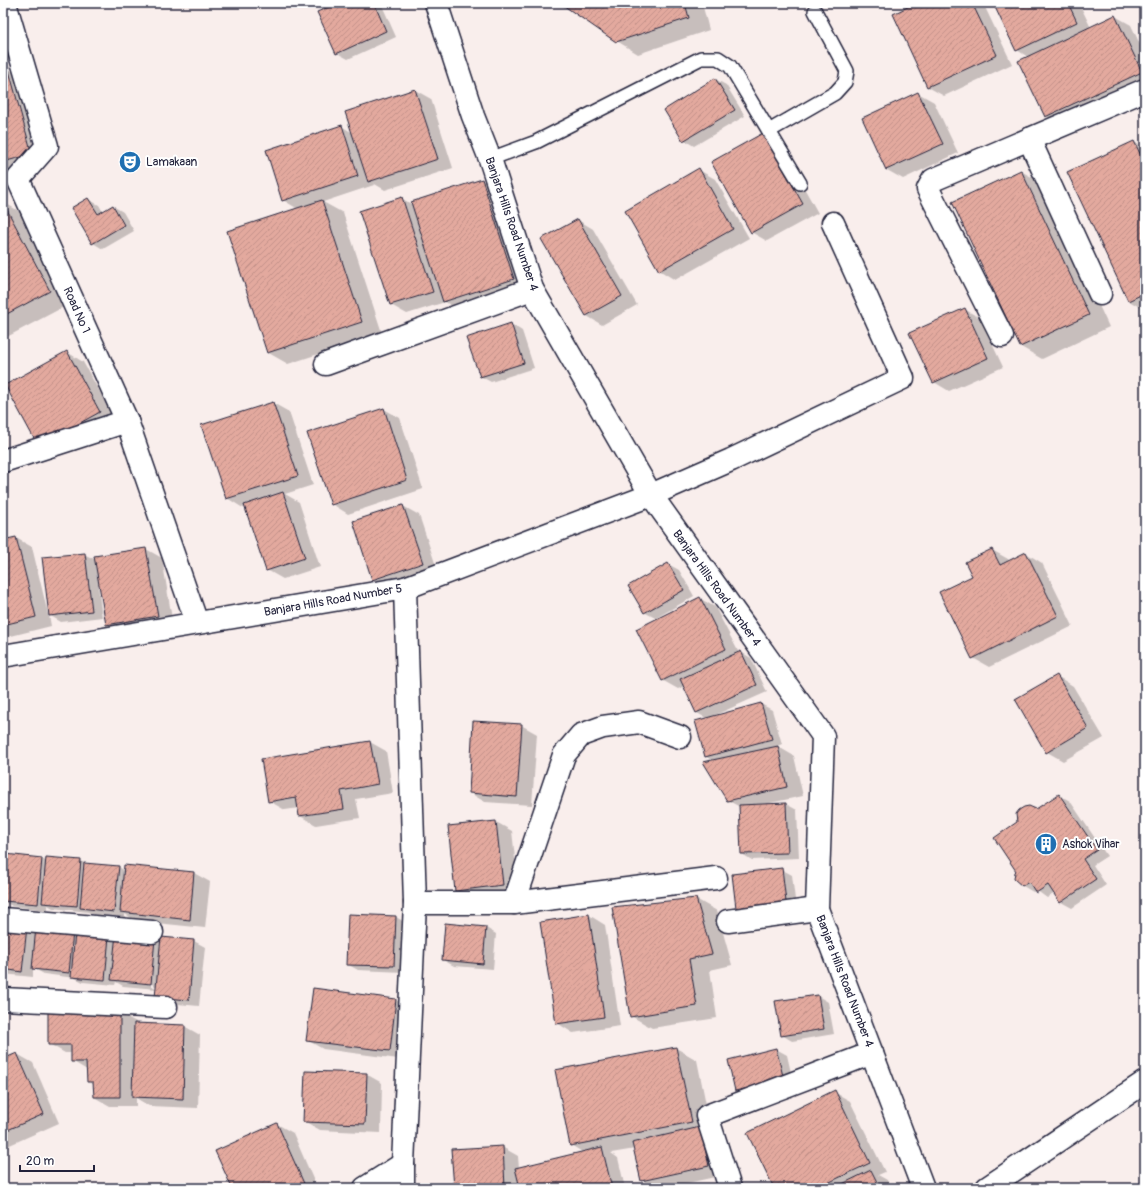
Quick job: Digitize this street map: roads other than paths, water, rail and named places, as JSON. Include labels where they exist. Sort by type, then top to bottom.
[{"type":"street","name":"Road No 1","points":[[5,3],[47,146],[10,182],[127,421],[197,623]]},
{"type":"street","name":"Banjara Hills Road Number 4","points":[[436,3],[473,116],[490,159],[532,289],[651,495],[823,736],[817,909],[922,1188]]},
{"type":"street","points":[[1002,336],[928,188],[933,180],[1145,90]]},
{"type":"street","points":[[1030,139],[1100,294]]},
{"type":"street","name":"Banjara Hills Road Number 5","points":[[3,656],[404,588],[651,495],[731,460],[903,378],[833,223]]},
{"type":"street","points":[[326,364],[532,289]]},
{"type":"street","points":[[3,461],[127,421]]},
{"type":"street","points":[[403,1188],[415,903],[404,588]]},
{"type":"street","points":[[514,902],[564,756],[581,735],[603,727],[639,722],[680,737]]},
{"type":"street","points":[[415,903],[514,902],[716,878]]},
{"type":"street","points":[[728,921],[817,909]]},
{"type":"street","points":[[3,919],[152,932]]},
{"type":"street","points":[[3,999],[166,1007]]},
{"type":"street","points":[[730,1188],[707,1116],[872,1053]]},
{"type":"street","points":[[987,1188],[1145,1082]]},
{"type":"street","points":[[365,1188],[403,1164]]},
{"type":"lane","points":[[769,132],[835,93],[845,82],[847,71],[815,11]]},
{"type":"lane","points":[[490,159],[536,142],[701,58],[718,58],[730,66],[800,183]]},
{"type":"place","name":"Lamakaan","points":[[130,162]]},
{"type":"place","name":"Ashok Vihar","points":[[1046,844]]}]
